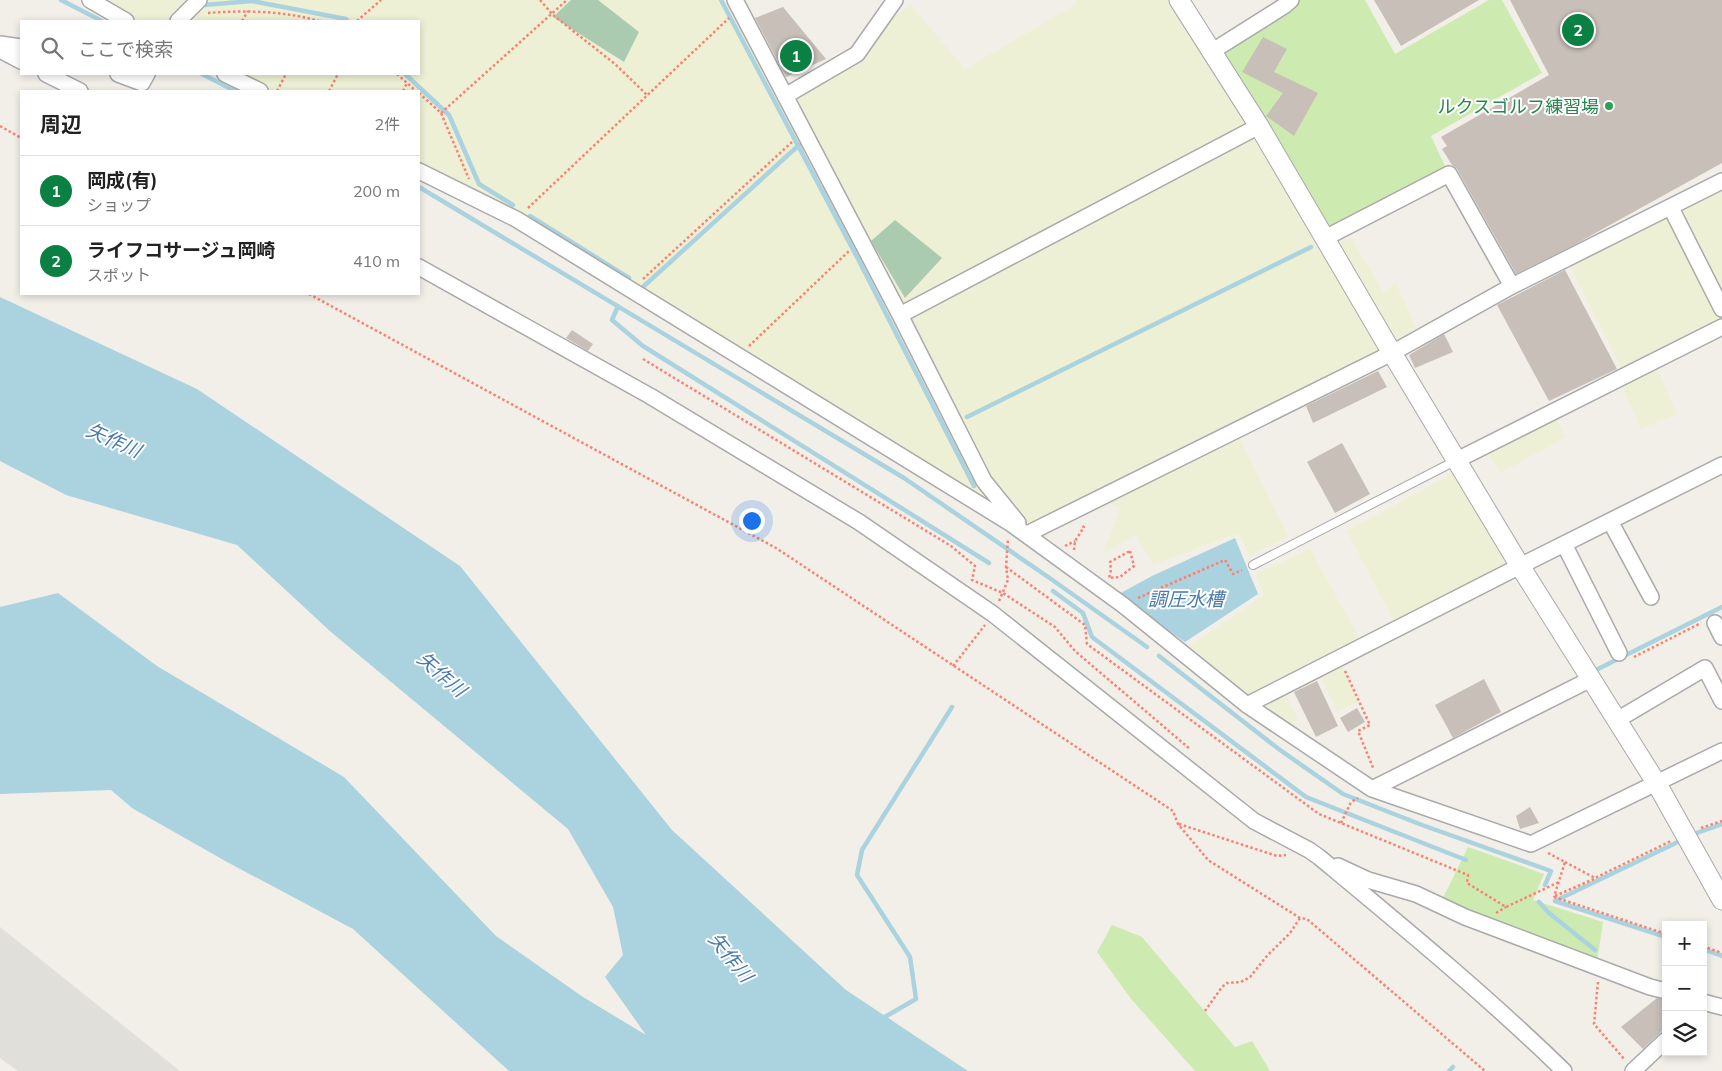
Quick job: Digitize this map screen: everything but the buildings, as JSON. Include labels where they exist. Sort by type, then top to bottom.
[{"type":"street","points":[[90,0],[124,20]]},
{"type":"street","points":[[181,18],[199,0]]},
{"type":"street","points":[[785,96],[856,54],[895,0]]},
{"type":"street","points":[[1179,0],[1259,126],[1520,566],[1657,784],[1722,900]]},
{"type":"street","points":[[1211,52],[1291,0]]},
{"type":"street","points":[[737,4],[900,315],[984,481],[1027,534]]},
{"type":"street","points":[[0,44],[20,47]]},
{"type":"street","points":[[0,50],[20,60]]},
{"type":"street","points":[[48,75],[78,90]]},
{"type":"street","points":[[121,75],[142,83],[146,75]]},
{"type":"street","points":[[227,75],[258,90]]},
{"type":"street","points":[[900,315],[1259,126]]},
{"type":"street","points":[[420,171],[516,220],[1010,523],[1123,605],[1247,705],[1376,787],[1531,844],[1722,751]]},
{"type":"street","points":[[1325,238],[1449,174],[1512,286]]},
{"type":"street","points":[[1027,534],[1392,353],[1512,286],[1671,208],[1722,180]]},
{"type":"street","points":[[1671,208],[1722,309]]},
{"type":"street","points":[[420,269],[650,396],[859,522],[992,614],[1254,821],[1368,880],[1416,894],[1464,917],[1662,991]]},
{"type":"street","points":[[1457,460],[1722,327]]},
{"type":"street","points":[[1247,705],[1722,465]]},
{"type":"street","points":[[1610,521],[1651,597]]},
{"type":"street","points":[[1564,544],[1622,657]]},
{"type":"street","points":[[1710,622],[1722,637]]},
{"type":"street","points":[[1617,720],[1705,668],[1722,700]]},
{"type":"street","points":[[1376,787],[1591,679]]},
{"type":"street","points":[[1314,853],[1420,941],[1564,1071]]},
{"type":"street","points":[[1707,1004],[1722,1007]]},
{"type":"street","points":[[1633,1071],[1662,1044]]},
{"type":"lane","points":[[1253,565],[1457,460]]},
{"type":"path","points":[[358,20],[381,0]]},
{"type":"path","points":[[540,0],[553,15],[615,64],[647,95]]},
{"type":"path","points":[[441,113],[568,0]]},
{"type":"path","points":[[516,220],[647,95],[737,4]]},
{"type":"path","points":[[181,18],[248,11],[307,20]]},
{"type":"path","points":[[243,20],[248,11]]},
{"type":"path","points":[[278,90],[285,75]]},
{"type":"path","points":[[330,90],[337,75]]},
{"type":"path","points":[[398,75],[416,90]]},
{"type":"path","points":[[404,90],[407,83]]},
{"type":"path","points":[[420,94],[441,113],[468,176],[484,203]]},
{"type":"path","points":[[0,126],[20,137]]},
{"type":"path","points":[[631,290],[804,131]]},
{"type":"path","points":[[738,356],[861,240]]},
{"type":"path","points":[[311,295],[776,548],[1173,811],[1178,824],[1208,860],[1300,918],[1307,920],[1485,1071]]},
{"type":"path","points":[[644,359],[951,546],[976,566],[972,580],[1003,593],[1055,627],[1075,651],[1146,709],[1196,754]]},
{"type":"path","points":[[953,667],[992,614],[1003,593],[1008,580],[1006,567],[1010,523]]},
{"type":"path","points":[[1130,551],[1134,566],[1120,577],[1110,578],[1111,570],[1110,562],[1130,551]]},
{"type":"path","points":[[1152,590],[1225,560],[1233,574],[1253,565]]},
{"type":"path","points":[[1006,567],[1084,625],[1087,644],[1319,814],[1468,874],[1467,883],[1506,907],[1558,882]]},
{"type":"path","points":[[1622,657],[1710,622]]},
{"type":"path","points":[[1339,658],[1370,725],[1358,731],[1376,787]]},
{"type":"path","points":[[1341,823],[1351,802]]},
{"type":"path","points":[[1554,896],[1686,834],[1722,821]]},
{"type":"path","points":[[1178,824],[1277,856],[1314,853]]},
{"type":"path","points":[[1531,844],[1595,878]]},
{"type":"path","points":[[1554,896],[1565,862]]},
{"type":"path","points":[[1554,896],[1662,933]]},
{"type":"path","points":[[1205,1011],[1222,987],[1228,983],[1241,982],[1250,977],[1290,933],[1300,918]]},
{"type":"path","points":[[1707,947],[1722,953]]},
{"type":"path","points":[[1599,968],[1594,1024],[1633,1071]]},
{"type":"shaded area","points":[[0,927],[180,1071],[18,1071],[0,1058]]},
{"type":"green space","points":[[100,0],[724,0],[779,101],[911,5],[965,69],[1076,4],[1076,0],[1172,0],[1243,112],[1383,350],[1028,529],[420,165],[420,90],[268,90],[238,75],[420,75],[420,20],[137,20]]},
{"type":"green space","points":[[571,0],[598,0],[639,32],[624,62],[553,17]]},
{"type":"green space","points":[[1293,0],[1365,0],[1395,54],[1489,0],[1502,0],[1542,73],[1431,136],[1446,168],[1328,228],[1225,54]]},
{"type":"green space","points":[[1722,191],[1722,318],[1621,368],[1570,267]]},
{"type":"green space","points":[[895,220],[942,258],[905,298],[871,241]]},
{"type":"green space","points":[[1351,237],[1383,292],[1396,283],[1416,328],[1392,341],[1335,245]]},
{"type":"green space","points":[[1656,366],[1677,414],[1641,429],[1620,382]]},
{"type":"green space","points":[[1555,417],[1566,437],[1500,473],[1488,452]]},
{"type":"green space","points":[[1239,437],[1288,536],[1250,556],[1238,533],[1153,565],[1136,535],[1104,552],[1120,508],[1105,501]]},
{"type":"green space","points":[[1455,472],[1509,563],[1394,622],[1347,531]]},
{"type":"green space","points":[[1310,549],[1361,641],[1249,700],[1190,645],[1264,595],[1255,574]]},
{"type":"green space","points":[[1342,665],[1359,702],[1337,712],[1320,675]]},
{"type":"green space","points":[[1285,693],[1298,720],[1290,725],[1257,707]]},
{"type":"green space","points":[[1468,847],[1544,874],[1533,900],[1603,922],[1597,962],[1465,914],[1443,898]]},
{"type":"green space","points":[[1112,925],[1142,937],[1235,1047],[1252,1041],[1270,1071],[1195,1071],[1132,1000],[1097,952]]},
{"type":"water","name":"矢作川","points":[[0,297],[197,389],[460,566],[672,830],[846,990],[968,1071],[509,1071],[353,929],[227,862],[132,808],[111,790],[0,794],[0,607],[58,593],[157,666],[344,777],[496,936],[583,997],[646,1035],[605,977],[623,955],[613,907],[568,829],[331,632],[237,545],[66,495],[0,461]]},
{"type":"water","name":"調圧水槽","points":[[1235,538],[1258,594],[1185,642],[1117,595],[1152,576]]},
{"type":"waterway","points":[[61,0],[100,20]]},
{"type":"waterway","points":[[721,0],[858,259],[974,486]]},
{"type":"waterway","points":[[204,5],[252,1],[347,20]]},
{"type":"waterway","points":[[204,75],[233,90]]},
{"type":"waterway","points":[[406,75],[449,115],[479,184],[513,205]]},
{"type":"waterway","points":[[644,286],[799,145]]},
{"type":"waterway","points":[[420,188],[904,478],[1147,647]]},
{"type":"waterway","points":[[530,216],[629,278]]},
{"type":"waterway","points":[[967,417],[1311,247]]},
{"type":"waterway","points":[[618,306],[612,320],[643,346],[989,563]]},
{"type":"waterway","points":[[1053,591],[1083,613],[1092,637],[1306,797],[1466,860]]},
{"type":"waterway","points":[[1594,671],[1722,607]]},
{"type":"waterway","points":[[1159,656],[1280,750],[1343,794],[1422,825],[1551,871],[1545,885]]},
{"type":"waterway","points":[[883,1018],[916,999],[910,957],[857,875],[862,850],[952,707]]},
{"type":"waterway","points":[[1691,835],[1722,824]]},
{"type":"waterway","points":[[1555,901],[1682,840]]},
{"type":"waterway","points":[[1555,901],[1662,936]]},
{"type":"waterway","points":[[1539,902],[1549,913],[1595,950]]},
{"type":"waterway","points":[[1707,950],[1722,956]]},
{"type":"waterway","points":[[1449,1071],[1453,1067]]},
{"type":"place","name":"ライフコサージュ岡崎","points":[[1578,30]]},
{"type":"place","name":"岡成(有)","points":[[796,56]]},
{"type":"place","name":"ルクスゴルフ練習場","points":[[1609,106]]}]
